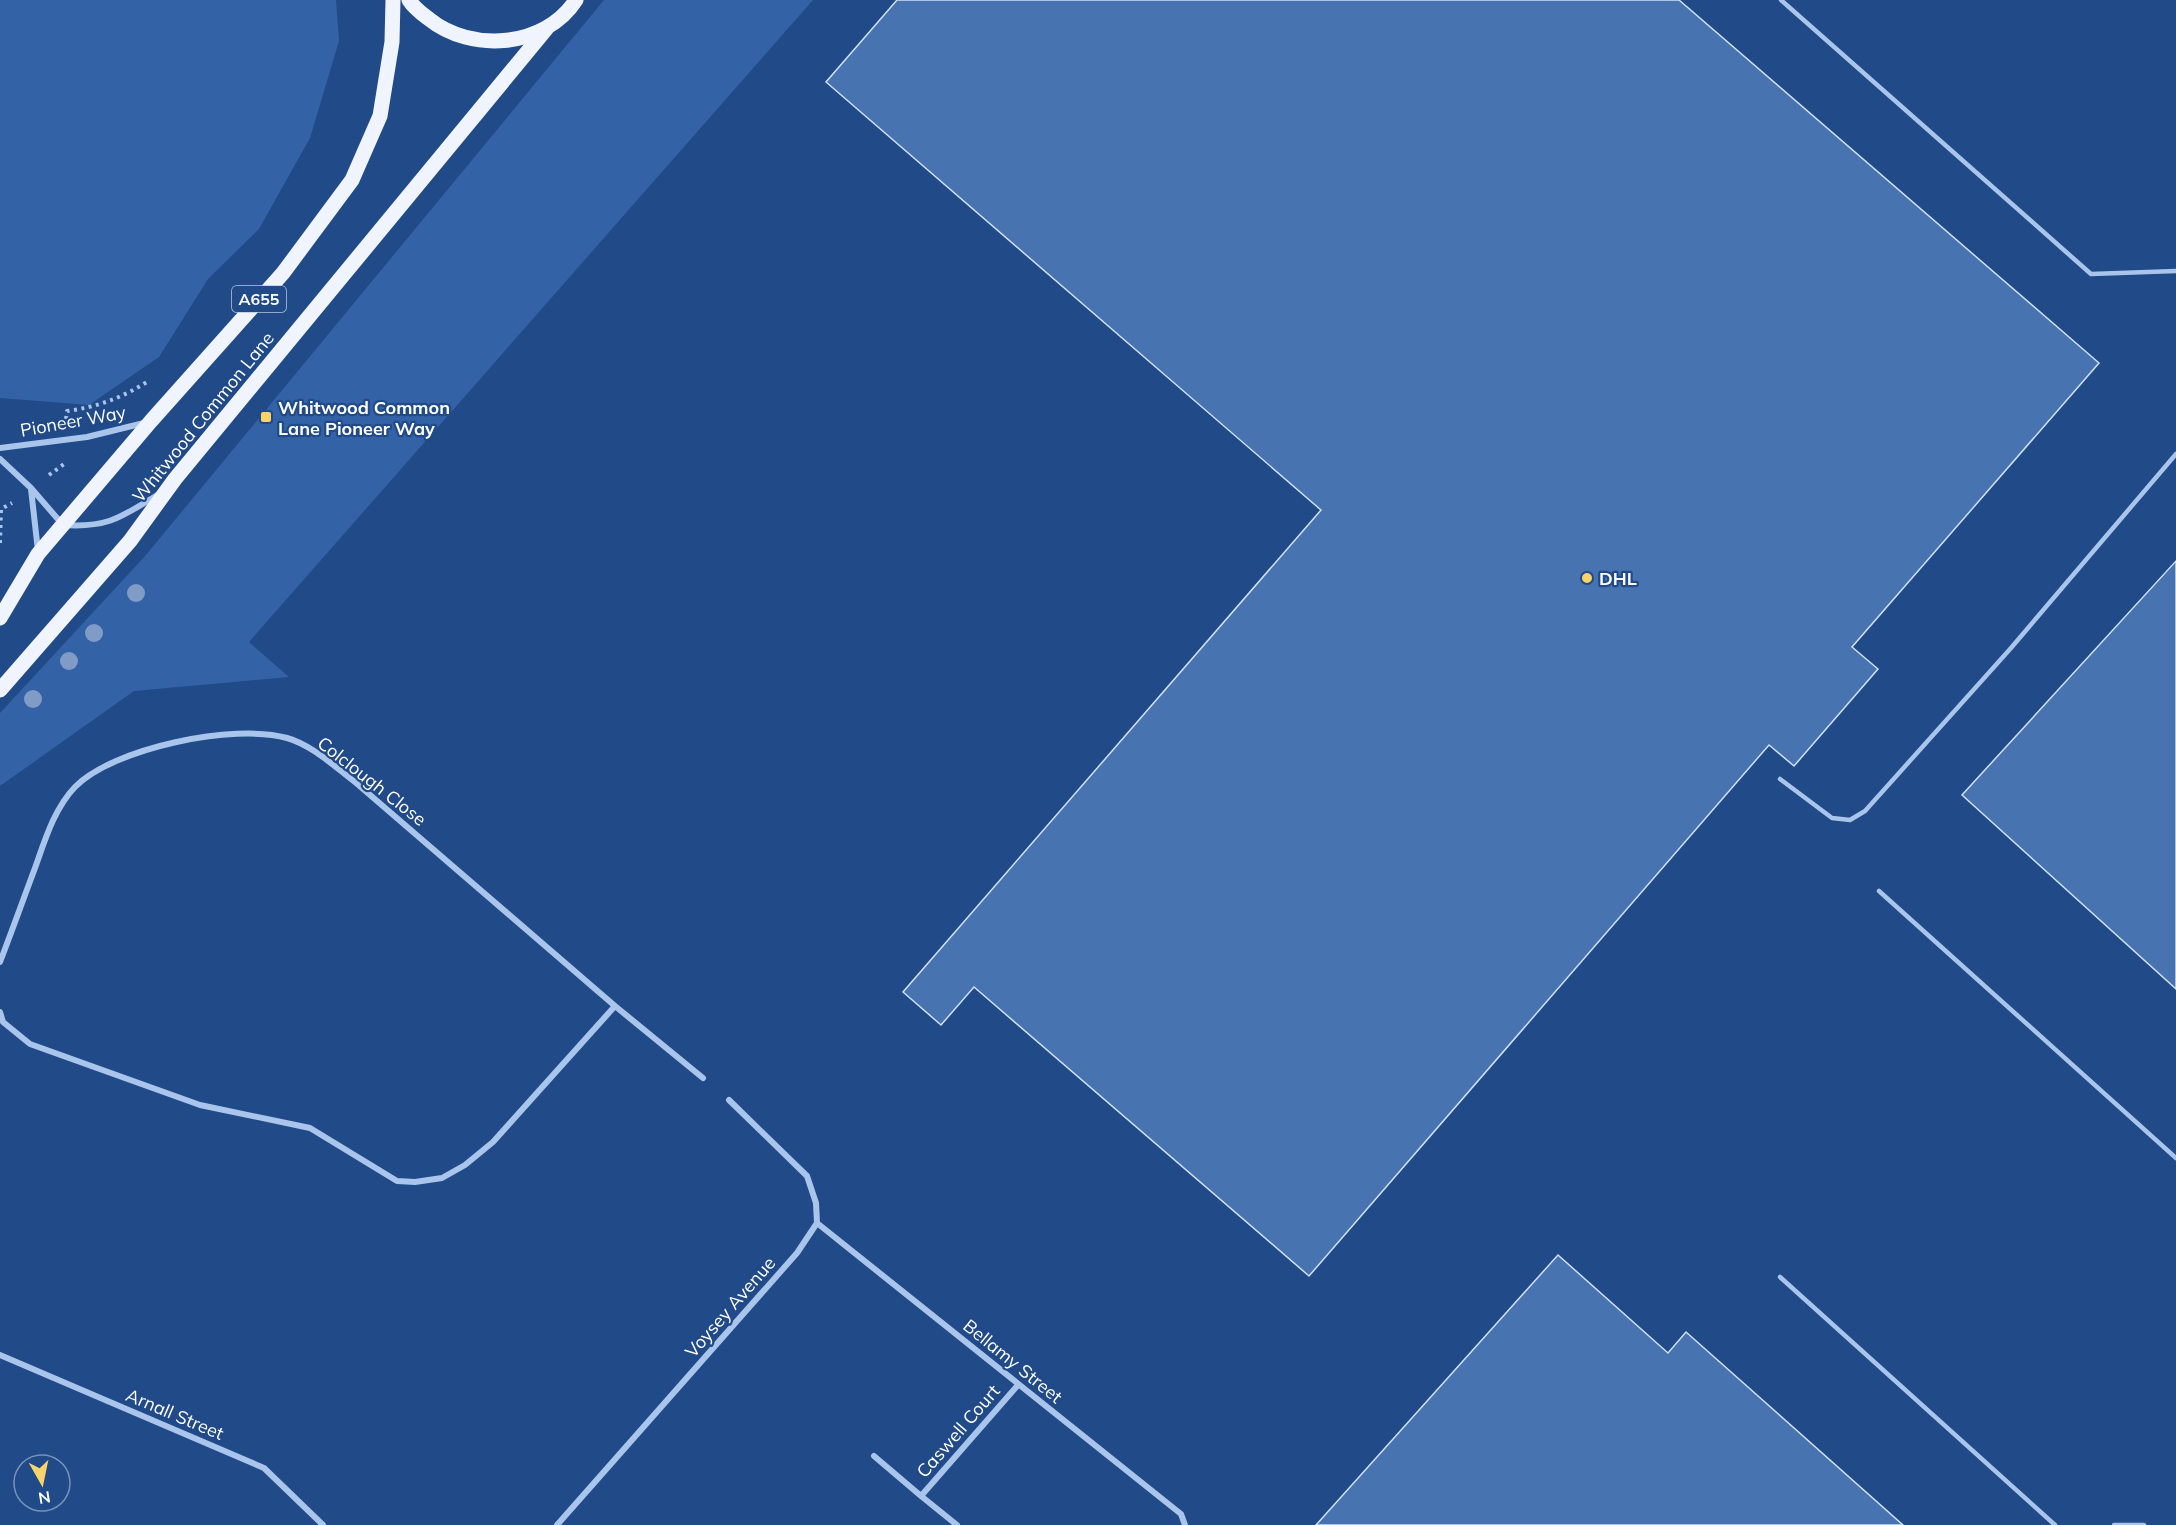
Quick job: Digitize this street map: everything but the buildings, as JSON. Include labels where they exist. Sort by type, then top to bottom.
[{"type":"main road","name":"Whitwood Common Lane","points":[[0,618],[38,554],[151,421],[283,273],[352,180],[380,116],[392,42],[393,0]]},
{"type":"main road","name":"A655","points":[[409,0],[413,7],[442,30],[476,41],[513,41],[547,27],[572,7],[576,0]]},
{"type":"main road","name":"Whitwood Common Lane","points":[[0,690],[130,541],[169,487],[547,27]]},
{"type":"street","name":"Pioneer Way","points":[[0,448],[87,437],[151,421]]},
{"type":"street","points":[[0,459],[31,488],[63,525],[89,527],[108,523],[169,487]]},
{"type":"street","points":[[31,488],[38,554]]},
{"type":"street","name":"Colclough Close","points":[[0,962],[55,814],[75,787],[104,767],[149,749],[190,739],[257,734],[288,738],[313,751],[355,782],[615,1006],[703,1078]]},
{"type":"street","points":[[0,1012],[3,1022],[30,1044],[200,1105],[310,1128],[397,1181],[415,1182],[442,1178],[465,1165],[493,1142],[615,1006]]},
{"type":"street","points":[[729,1100],[807,1176],[816,1203],[817,1223]]},
{"type":"street","name":"Bellamy Street","points":[[817,1223],[1181,1514],[1185,1525]]},
{"type":"street","name":"Voysey Avenue","points":[[557,1525],[797,1253],[817,1223]]},
{"type":"street","name":"Arnall Street","points":[[0,1355],[264,1468],[322,1525]]},
{"type":"street","name":"Caswell Court","points":[[921,1496],[1018,1385]]},
{"type":"street","name":"Caswell Court","points":[[874,1456],[957,1525]]},
{"type":"lane","points":[[1781,0],[2091,274],[2176,271]]},
{"type":"lane","points":[[1780,779],[1832,818],[1850,820],[1865,811],[2011,648],[2176,454]]},
{"type":"lane","points":[[1879,891],[2176,1158]]},
{"type":"lane","points":[[1780,1277],[2055,1525]]},
{"type":"lane","points":[[2114,1525],[2144,1525]]},
{"type":"path","points":[[66,422],[68,411],[92,408],[126,395],[153,378]]},
{"type":"path","points":[[0,543],[1,509],[6,507]]},
{"type":"shaded area","points":[[0,0],[336,0],[339,41],[310,138],[259,229],[208,279],[159,357],[89,405],[0,398]]},
{"type":"shaded area","points":[[604,0],[813,0],[249,642],[289,677],[134,691],[0,786],[0,713],[146,555]]},
{"type":"place","name":"Whitwood Common Lane Pioneer Way","points":[[266,417]]},
{"type":"place","name":"DHL","points":[[1587,578]]}]
